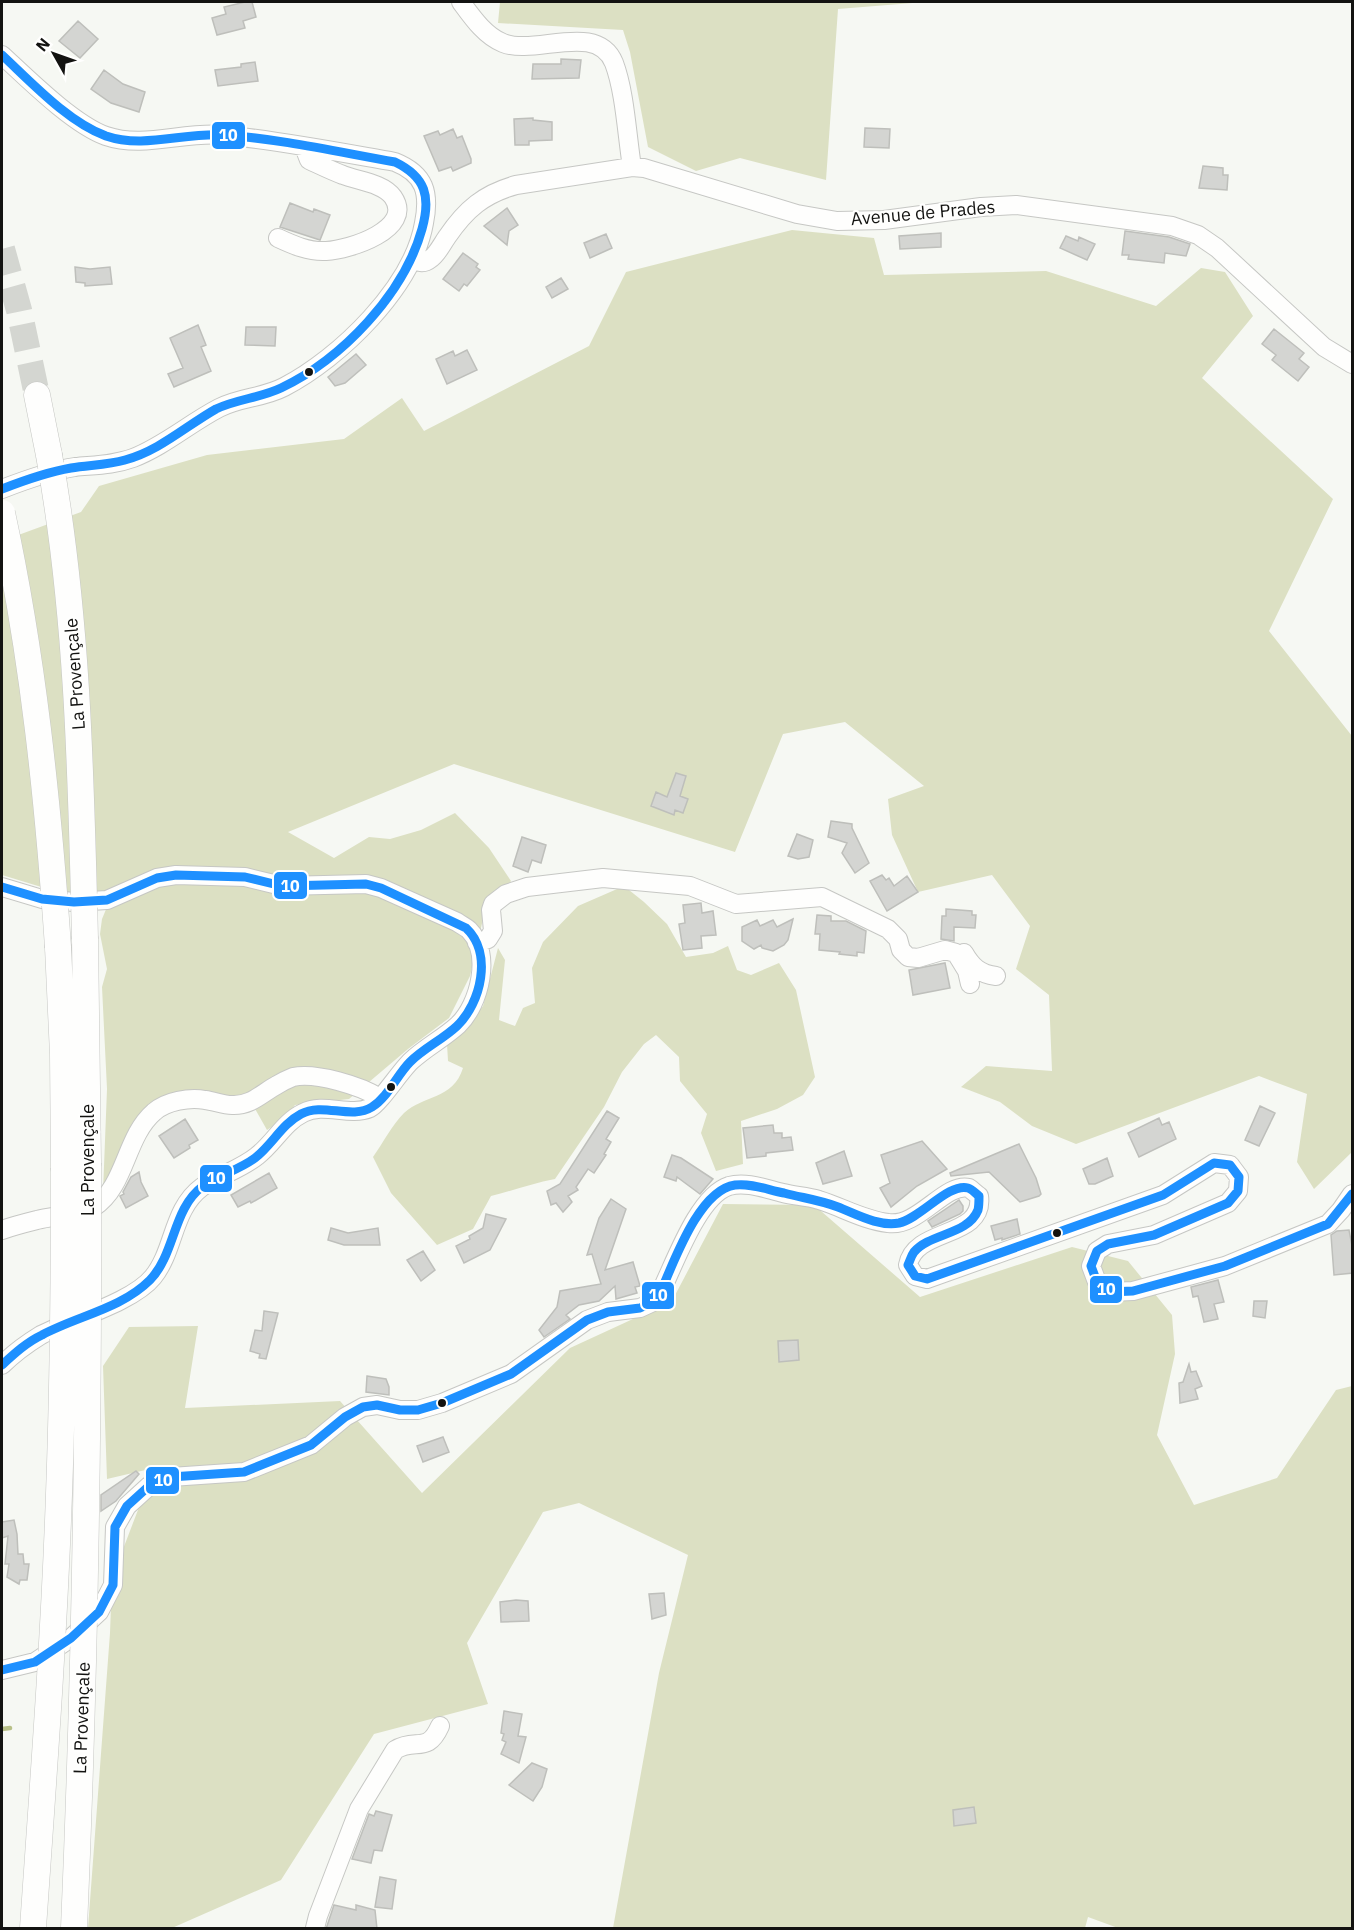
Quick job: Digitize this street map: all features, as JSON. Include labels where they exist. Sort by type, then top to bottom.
[{"type":"highway","name":"La Provençale","points":[[33,1929],[48,1709],[59,1496],[64,1312],[76,1166],[85,939],[74,648],[65,553],[37,395]]},
{"type":"highway","name":"La Provençale","points":[[2,513],[23,618],[41,747],[58,947],[63,1054],[76,1166],[88,1431],[82,1712],[74,1929]]},
{"type":"street","points":[[461,2],[488,33],[504,44],[518,46],[590,42],[605,50],[613,62],[620,88],[632,167]]},
{"type":"street","points":[[2,55],[56,103],[88,127],[105,135],[124,140],[221,135],[395,162],[410,168],[426,191],[427,207],[421,239],[413,260],[394,291],[345,343],[325,360],[285,387],[267,395],[222,406],[133,458],[107,465],[75,467],[47,473],[2,489]]},
{"type":"street","points":[[278,238],[299,248],[327,251],[360,243],[388,230],[397,218],[398,208],[392,196],[376,186],[342,175],[309,160],[304,147]]},
{"type":"street","name":"Avenue de Prades","points":[[413,260],[423,263],[432,259],[460,218],[479,201],[498,190],[516,185],[632,167],[644,168],[797,214],[837,221],[884,220],[981,207],[1016,205],[1172,226],[1198,235],[1217,248],[1324,347],[1353,364]]},
{"type":"street","points":[[2,887],[42,899],[74,902],[107,900],[157,878],[176,875],[245,877],[282,886],[366,884],[381,888],[457,922],[469,930],[482,959],[478,986],[470,1010],[459,1024],[411,1061],[372,1107],[361,1111],[319,1108],[305,1112],[291,1120],[260,1154],[243,1167],[202,1187],[188,1201],[176,1222],[163,1261],[153,1278],[137,1292],[40,1336],[2,1365]]},
{"type":"street","points":[[477,944],[488,939],[493,931],[491,910],[493,904],[507,894],[527,887],[603,878],[658,885],[690,886],[736,904],[822,897],[888,929],[898,939],[901,950],[908,957],[918,958],[945,950],[956,953],[967,971],[970,984]]},
{"type":"street","points":[[956,953],[962,950],[976,969],[984,974],[996,976]]},
{"type":"street","points":[[2,1230],[36,1220],[92,1209],[108,1196],[139,1130],[154,1111],[177,1100],[202,1099],[232,1105],[245,1103],[260,1098],[275,1086],[293,1077],[309,1076],[345,1083],[369,1091],[381,1098]]},
{"type":"street","points":[[2,1670],[35,1662],[71,1638],[99,1612],[113,1586],[115,1527],[127,1506],[149,1486],[171,1477],[244,1472],[310,1445],[363,1407],[377,1405],[400,1410],[418,1410],[442,1403],[511,1374],[587,1320],[608,1312],[640,1308],[653,1302],[661,1292],[702,1208],[714,1194],[730,1186],[751,1185],[818,1199],[873,1221],[891,1224],[907,1222],[957,1188],[970,1189],[979,1196],[981,1208],[974,1220],[918,1246],[910,1254],[908,1265],[915,1276],[927,1279],[1163,1195],[1214,1163],[1230,1165],[1239,1177],[1238,1191],[1227,1203],[1154,1235],[1108,1244],[1097,1251],[1091,1266],[1097,1282],[1109,1292],[1133,1292],[1224,1266],[1328,1224],[1353,1194]]},
{"type":"street","points":[[315,1929],[360,1809],[395,1750],[403,1745],[425,1744],[434,1739],[440,1726]]},
{"type":"green space","points":[[500,2],[925,2],[838,9],[826,180],[740,158],[696,171],[648,147],[630,52],[623,30],[498,23]]},
{"type":"green space","points":[[792,230],[874,238],[884,275],[1046,271],[1156,306],[1201,268],[1225,272],[1253,316],[1202,378],[1333,499],[1269,631],[1352,736],[1352,1152],[1314,1189],[1297,1162],[1307,1094],[1259,1076],[1076,1144],[1032,1126],[1000,1102],[961,1087],[986,1066],[1052,1071],[1049,995],[1016,969],[1030,926],[992,875],[918,892],[892,835],[888,799],[924,786],[845,722],[783,734],[735,852],[454,764],[288,832],[334,858],[369,837],[390,839],[421,830],[455,813],[489,848],[511,881],[483,919],[470,976],[449,1018],[349,1099],[295,1105],[285,1118],[267,1130],[246,1093],[236,1097],[163,1098],[103,1192],[107,1089],[102,987],[107,969],[100,934],[102,919],[107,907],[2,875],[2,541],[81,512],[99,486],[207,455],[344,439],[402,398],[424,431],[589,346],[626,272]]},
{"type":"green space","points":[[624,886],[667,924],[686,957],[713,953],[728,946],[737,970],[751,975],[779,963],[796,990],[815,1077],[803,1095],[777,1109],[741,1121],[743,1164],[716,1171],[701,1133],[707,1114],[680,1081],[679,1057],[656,1035],[644,1044],[622,1072],[604,1107],[555,1179],[491,1196],[473,1229],[437,1245],[391,1193],[373,1157],[404,1113],[445,1092],[458,1078],[463,1068],[448,1061],[447,1044],[462,1032],[483,1006],[498,948],[505,960],[499,1020],[515,1026],[523,1008],[535,1003],[532,968],[543,942],[578,906]]},
{"type":"green space","points":[[723,1204],[814,1205],[920,1297],[1072,1247],[1128,1261],[1172,1315],[1175,1354],[1157,1435],[1194,1505],[1277,1478],[1336,1390],[1352,1386],[1352,1928],[1118,1928],[1088,1917],[1085,1928],[613,1928],[659,1673],[688,1555],[579,1503],[543,1512],[467,1643],[488,1704],[374,1734],[281,1880],[172,1928],[88,1928],[112,1578],[154,1468],[107,1479],[103,1366],[129,1327],[198,1326],[185,1408],[340,1401],[422,1493],[570,1348],[672,1301]]},
{"type":"building","points":[[252,2],[256,17],[243,21],[245,28],[217,35],[212,18],[226,14],[224,7]]},
{"type":"building","points":[[78,21],[98,39],[80,58],[59,41]]},
{"type":"building","points":[[561,59],[581,60],[579,78],[532,79],[533,64],[561,64]]},
{"type":"building","points":[[255,62],[258,81],[218,86],[215,70],[241,67],[241,64]]},
{"type":"building","points":[[104,70],[123,84],[145,92],[139,112],[111,103],[91,89]]},
{"type":"building","points":[[533,118],[533,120],[552,122],[552,140],[529,141],[529,145],[515,145],[514,119]]},
{"type":"building","points":[[865,128],[890,129],[889,148],[864,147]]},
{"type":"building","points":[[453,129],[457,138],[462,136],[471,163],[453,171],[451,167],[439,171],[424,136],[438,131],[440,135]]},
{"type":"building","points":[[1203,166],[1223,168],[1223,175],[1228,175],[1227,190],[1199,188]]},
{"type":"building","points":[[290,203],[313,212],[314,209],[330,215],[320,240],[280,227]]},
{"type":"building","points":[[507,208],[518,225],[509,231],[507,245],[484,226]]},
{"type":"building","points":[[1125,231],[1169,237],[1190,244],[1186,256],[1165,253],[1164,263],[1128,259],[1129,255],[1122,255]]},
{"type":"building","points":[[941,233],[941,247],[900,249],[899,236]]},
{"type":"building","points":[[606,234],[612,248],[590,258],[584,243]]},
{"type":"building","points":[[1066,236],[1078,241],[1079,237],[1095,244],[1087,260],[1060,248]]},
{"type":"building","points":[[463,253],[478,264],[476,267],[480,270],[467,286],[464,284],[459,291],[443,279]]},
{"type":"building","points":[[75,267],[90,269],[110,267],[112,284],[85,286],[85,283],[76,282]]},
{"type":"building","points":[[561,278],[568,289],[552,298],[546,287]]},
{"type":"building","points":[[198,325],[206,345],[201,347],[211,371],[174,387],[168,374],[183,368],[170,338]]},
{"type":"building","points":[[246,327],[276,327],[275,346],[245,345]]},
{"type":"building","points":[[1274,329],[1304,353],[1299,359],[1309,367],[1298,381],[1272,360],[1276,355],[1262,344]]},
{"type":"building","points":[[467,350],[477,370],[447,384],[436,359],[453,351],[455,356]]},
{"type":"building","points":[[356,354],[366,365],[345,383],[335,386],[328,377]]},
{"type":"building","points":[[676,773],[686,776],[680,796],[688,799],[683,813],[675,810],[674,815],[651,806],[656,792],[667,797]]},
{"type":"building","points":[[831,821],[852,824],[869,863],[855,873],[842,853],[847,843],[828,837]]},
{"type":"building","points":[[797,834],[813,840],[809,857],[798,859],[788,856]]},
{"type":"building","points":[[522,837],[546,845],[541,863],[532,860],[528,872],[513,866]]},
{"type":"building","points":[[882,875],[886,880],[889,878],[894,886],[907,876],[918,892],[887,911],[870,881]]},
{"type":"building","points":[[701,903],[702,913],[713,911],[716,935],[701,936],[702,948],[683,950],[679,924],[685,923],[683,905]]},
{"type":"building","points":[[946,909],[972,911],[972,915],[976,915],[975,928],[954,927],[954,941],[941,939],[942,916],[946,916]]},
{"type":"building","points":[[817,915],[831,916],[831,921],[846,921],[866,931],[864,953],[857,952],[857,956],[819,950],[820,934],[815,934]]},
{"type":"building","points":[[793,919],[788,940],[773,951],[762,948],[761,945],[754,949],[742,941],[742,927],[757,920],[760,926],[773,920],[777,927]]},
{"type":"building","points":[[945,963],[950,988],[913,995],[909,970]]},
{"type":"building","points":[[1260,1106],[1275,1113],[1259,1146],[1245,1140]]},
{"type":"building","points":[[607,1111],[619,1118],[606,1139],[611,1142],[604,1154],[606,1155],[594,1173],[588,1169],[576,1187],[578,1190],[568,1196],[572,1202],[563,1212],[556,1203],[551,1205],[547,1191],[560,1184]]},
{"type":"building","points":[[1159,1118],[1162,1125],[1169,1122],[1176,1139],[1139,1157],[1128,1133]]},
{"type":"building","points":[[185,1119],[198,1140],[174,1158],[159,1136]]},
{"type":"building","points":[[773,1125],[774,1133],[782,1133],[782,1138],[791,1137],[793,1150],[747,1158],[743,1128]]},
{"type":"building","points":[[922,1141],[947,1169],[917,1186],[891,1207],[880,1188],[890,1183],[881,1155]]},
{"type":"building","points":[[1019,1144],[1036,1178],[1041,1194],[1039,1196],[1020,1202],[989,1172],[951,1176],[950,1173]]},
{"type":"building","points":[[844,1151],[852,1176],[823,1184],[816,1163]]},
{"type":"building","points":[[672,1155],[681,1158],[713,1179],[700,1194],[677,1177],[676,1181],[664,1177]]},
{"type":"building","points":[[1107,1158],[1113,1176],[1095,1184],[1089,1184],[1083,1169]]},
{"type":"building","points":[[139,1172],[148,1196],[126,1208],[120,1196],[124,1194],[131,1177]]},
{"type":"building","points":[[269,1173],[277,1188],[251,1203],[250,1201],[238,1207],[231,1195]]},
{"type":"building","points":[[611,1199],[626,1209],[605,1270],[633,1262],[640,1286],[635,1287],[637,1293],[616,1299],[615,1286],[599,1301],[579,1305],[566,1315],[570,1319],[544,1337],[539,1330],[557,1307],[560,1291],[601,1284],[592,1254],[587,1255],[599,1218]]},
{"type":"building","points":[[959,1200],[963,1206],[960,1214],[932,1227],[928,1221]]},
{"type":"building","points":[[486,1214],[506,1219],[490,1250],[464,1263],[456,1246],[470,1239],[469,1236],[483,1228]]},
{"type":"building","points":[[1017,1219],[1020,1234],[995,1240],[991,1226]]},
{"type":"building","points":[[331,1228],[348,1233],[378,1228],[380,1245],[344,1245],[328,1240]]},
{"type":"building","points":[[1349,1230],[1353,1251],[1353,1273],[1334,1275],[1331,1235],[1337,1231]]},
{"type":"building","points":[[423,1251],[435,1270],[421,1281],[407,1260]]},
{"type":"building","points":[[1218,1280],[1224,1302],[1214,1304],[1218,1319],[1204,1322],[1198,1296],[1193,1297],[1191,1287]]},
{"type":"building","points":[[1254,1301],[1267,1301],[1265,1318],[1253,1316]]},
{"type":"building","points":[[264,1311],[278,1313],[266,1359],[259,1358],[260,1354],[250,1351],[255,1330],[262,1331]]},
{"type":"building","points":[[798,1340],[799,1360],[779,1362],[778,1341]]},
{"type":"building","points":[[1189,1364],[1191,1372],[1196,1371],[1202,1386],[1195,1389],[1198,1399],[1180,1403],[1179,1383],[1183,1382]]},
{"type":"building","points":[[367,1376],[386,1379],[389,1395],[366,1392]]},
{"type":"building","points":[[443,1437],[449,1452],[423,1462],[417,1446]]},
{"type":"building","points":[[136,1471],[139,1474],[116,1501],[101,1511],[101,1495]]},
{"type":"building","points":[[14,1520],[18,1554],[23,1554],[24,1564],[29,1564],[27,1580],[20,1580],[19,1584],[7,1577],[9,1564],[5,1564],[8,1536],[2,1538],[2,1522]]},
{"type":"building","points":[[664,1593],[666,1615],[652,1619],[649,1594]]},
{"type":"building","points":[[528,1601],[529,1621],[501,1622],[500,1602]]},
{"type":"building","points":[[504,1711],[522,1714],[518,1736],[526,1737],[519,1763],[501,1754],[506,1742],[502,1740],[504,1734],[501,1733]]},
{"type":"building","points":[[532,1763],[547,1769],[542,1787],[533,1801],[509,1785]]},
{"type":"building","points":[[974,1807],[976,1823],[954,1826],[953,1810]]},
{"type":"building","points":[[376,1811],[392,1815],[382,1851],[374,1850],[371,1863],[352,1859],[369,1814],[374,1816]]},
{"type":"building","points":[[380,1877],[396,1880],[392,1909],[375,1907]]},
{"type":"building","points":[[334,1905],[356,1910],[356,1905],[375,1910],[377,1929],[326,1929]]},
{"type":"waterway","points":[[2,1729],[10,1728]]},
{"type":"tunnel","points":[[2,249],[19,310],[37,395]]},
{"type":"transit line","name":"10","points":[[2,55],[64,111],[92,130],[106,136],[120,140],[150,141],[224,135],[310,146],[395,162],[414,174],[420,181],[426,198],[425,218],[413,253],[386,300],[348,342],[304,376],[281,388],[216,409],[161,444],[137,456],[112,463],[54,472],[2,489]]},
{"type":"transit line","name":"10","points":[[2,887],[42,899],[74,902],[107,900],[157,878],[176,875],[245,877],[282,886],[366,884],[381,888],[466,928],[474,938],[481,964],[478,991],[465,1016],[457,1026],[410,1062],[378,1103],[364,1111],[318,1110],[294,1118],[255,1158],[209,1182],[193,1196],[179,1219],[165,1257],[150,1280],[126,1298],[36,1338],[2,1365]]},
{"type":"transit line","name":"10","points":[[2,1670],[35,1662],[71,1638],[99,1612],[113,1585],[115,1527],[127,1506],[149,1486],[171,1477],[244,1472],[311,1445],[345,1417],[363,1407],[377,1405],[400,1410],[418,1410],[442,1403],[511,1374],[587,1320],[608,1312],[640,1308],[653,1302],[661,1291],[689,1229],[699,1213],[722,1190],[735,1185],[754,1186],[818,1201],[868,1219],[891,1224],[907,1220],[952,1191],[960,1188],[969,1189],[979,1196],[978,1210],[973,1218],[958,1229],[929,1241],[912,1255],[908,1265],[915,1276],[927,1279],[1163,1195],[1214,1163],[1230,1165],[1239,1177],[1238,1191],[1228,1203],[1154,1235],[1108,1244],[1097,1251],[1091,1266],[1097,1282],[1109,1292],[1133,1291],[1225,1266],[1328,1224],[1352,1194]]}]
